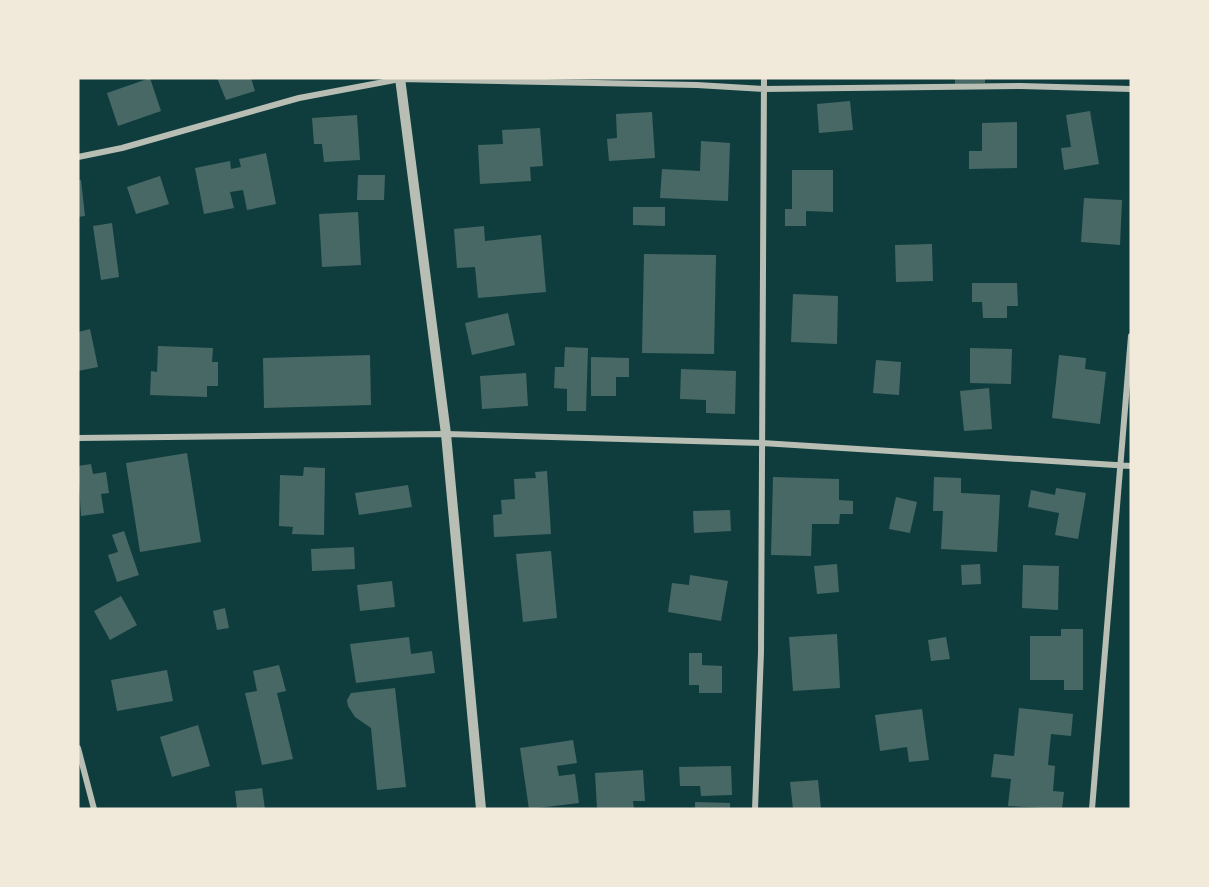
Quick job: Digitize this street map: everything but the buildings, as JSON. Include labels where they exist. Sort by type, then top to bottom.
[{"type":"street","points":[[755,809],[761,652],[764,78]]},
{"type":"street","points":[[400,79],[446,435],[481,809]]},
{"type":"street","points":[[78,157],[122,148],[299,98],[400,79],[697,85],[764,89],[1020,86],[1131,89]]},
{"type":"street","points":[[1092,809],[1131,336]]},
{"type":"street","points":[[78,438],[446,435],[762,443],[1131,466]]},
{"type":"street","points":[[78,748],[94,809]]}]
